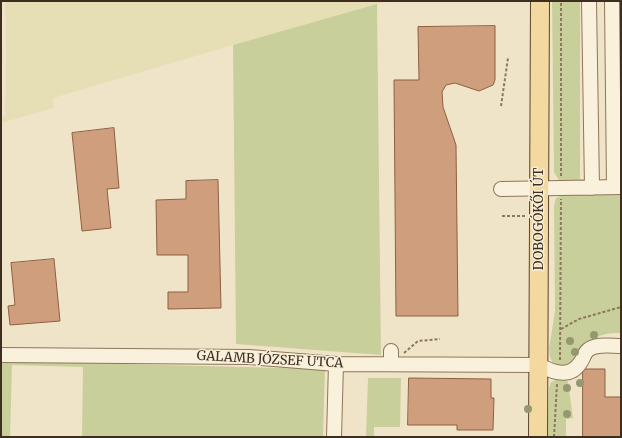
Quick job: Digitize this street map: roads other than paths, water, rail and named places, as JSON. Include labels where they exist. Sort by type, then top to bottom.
[{"type":"main road","name":"DOBOGÓKŐI ÚT","points":[[538,437],[540,1]]},
{"type":"street","points":[[589,1],[592,188]]},
{"type":"street","points":[[501,189],[617,187],[612,1]]},
{"type":"street","points":[[539,365],[551,372],[570,372],[577,368],[587,350],[595,346],[621,346]]},
{"type":"street","name":"GALAMB JÓZSEF UTCA","points":[[1,355],[249,357],[336,364],[391,357],[539,365]]},
{"type":"street","points":[[334,437],[336,364]]}]
